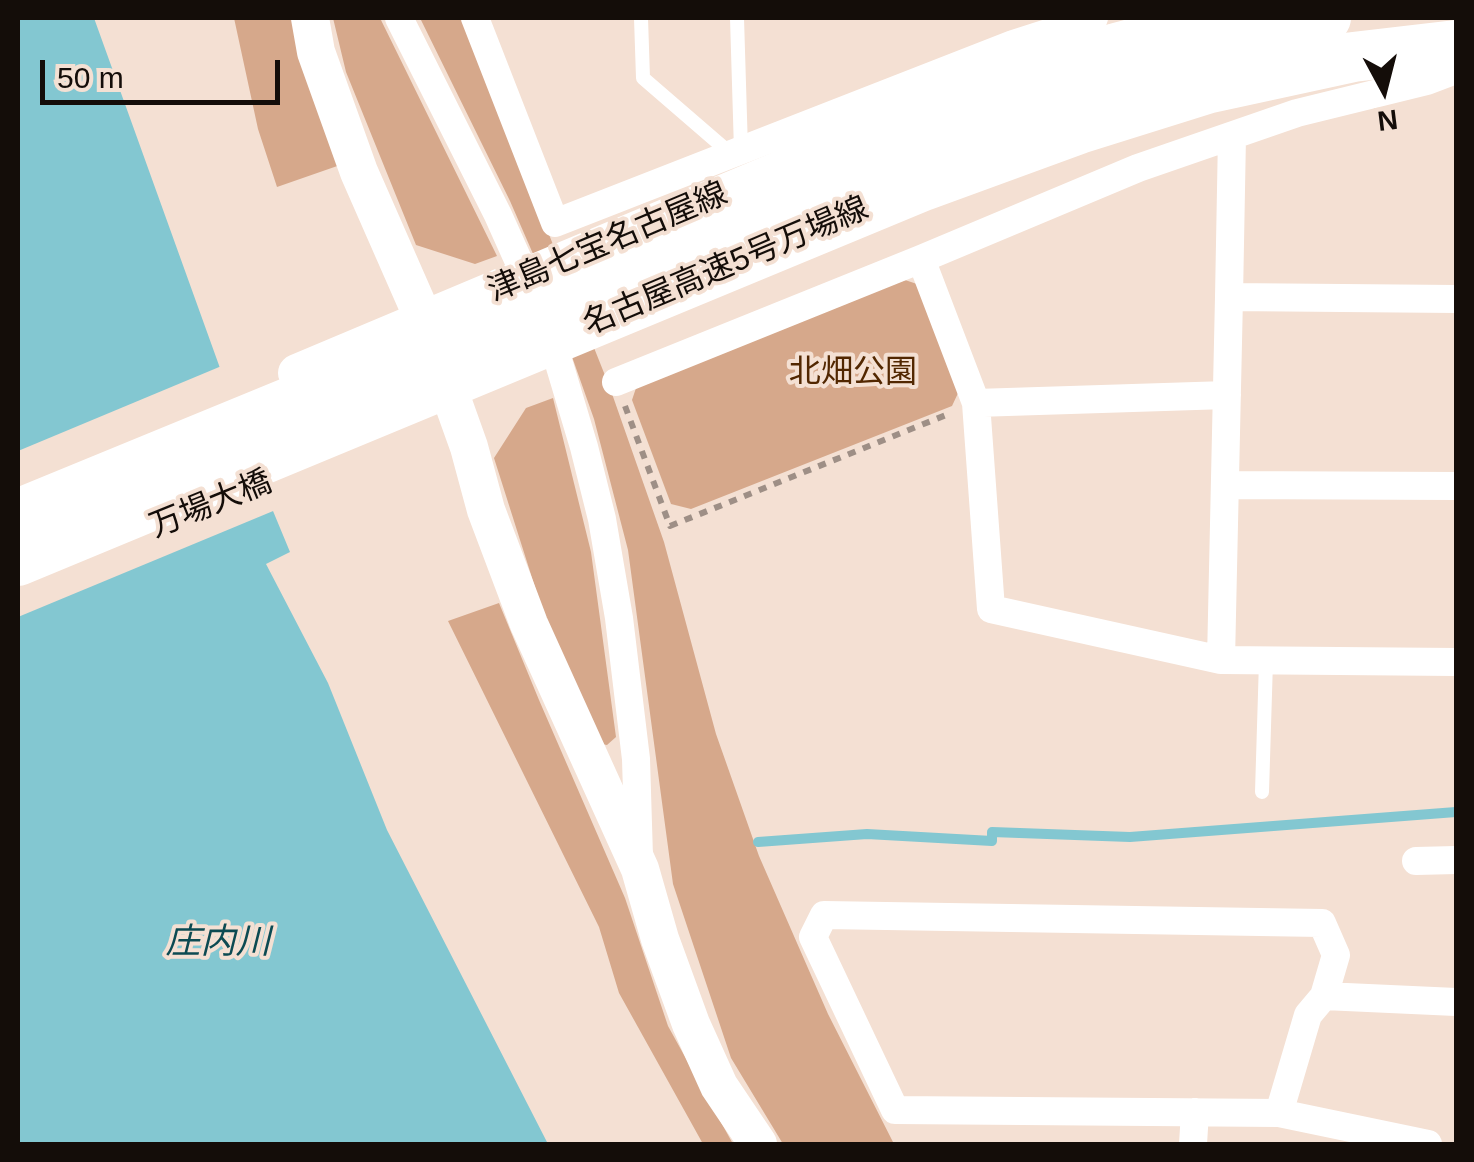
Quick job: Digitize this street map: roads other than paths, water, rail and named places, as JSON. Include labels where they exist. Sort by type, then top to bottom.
[{"type":"highway","name":"名古屋高速5号万場線","points":[[18,514],[906,144],[1059,88],[1196,46],[1326,18]]},
{"type":"highway","name":"名古屋高速5号万場線","points":[[18,561],[922,186],[1210,88],[1353,57],[1456,44]]},
{"type":"main road","points":[[310,18],[316,52],[359,172],[424,320]]},
{"type":"main road","name":"津島七宝名古屋線","points":[[18,488],[889,124],[1097,48],[1206,18]]},
{"type":"main road","points":[[758,1144],[720,1086],[691,1024],[640,869],[529,624],[486,510],[454,405],[924,210],[1142,129],[1246,99],[1365,75],[1456,67]]},
{"type":"main road","name":"万場大橋","points":[[18,585],[454,405]]},
{"type":"street","points":[[400,18],[498,216],[554,341],[602,519],[619,618],[636,759],[640,869]]},
{"type":"street","points":[[475,18],[555,223],[736,152],[1012,31],[1094,18]]},
{"type":"street","points":[[616,382],[1138,168],[1297,113],[1427,81],[1456,67]]},
{"type":"street","points":[[1221,660],[1232,136]]},
{"type":"street","points":[[920,259],[976,403],[991,609],[1221,660],[1456,662]]},
{"type":"street","points":[[1229,298],[1456,299]]},
{"type":"street","points":[[976,403],[1226,395]]},
{"type":"street","points":[[1225,485],[1456,486]]},
{"type":"street","points":[[1416,861],[1456,860]]},
{"type":"street","points":[[1279,1114],[1308,1015],[1324,996],[1336,955],[1322,922],[824,915],[813,937],[896,1110],[1279,1114],[1428,1144]]},
{"type":"street","points":[[1324,996],[1456,1002]]},
{"type":"street","points":[[1193,1144],[1195,1112]]},
{"type":"lane","points":[[641,18],[643,78],[736,152]]},
{"type":"lane","points":[[736,152],[737,18]]},
{"type":"lane","points":[[1262,792],[1266,661]]},
{"type":"water","name":"庄内川","points":[[18,18],[94,18],[261,482],[290,552],[266,564],[328,683],[387,830],[548,1144],[18,1144]]},
{"type":"waterway","points":[[758,842],[867,834],[992,841],[992,832],[1130,837],[1456,812]]},
{"type":"park label","name":"北畑公園","points":[[853,373]]}]
